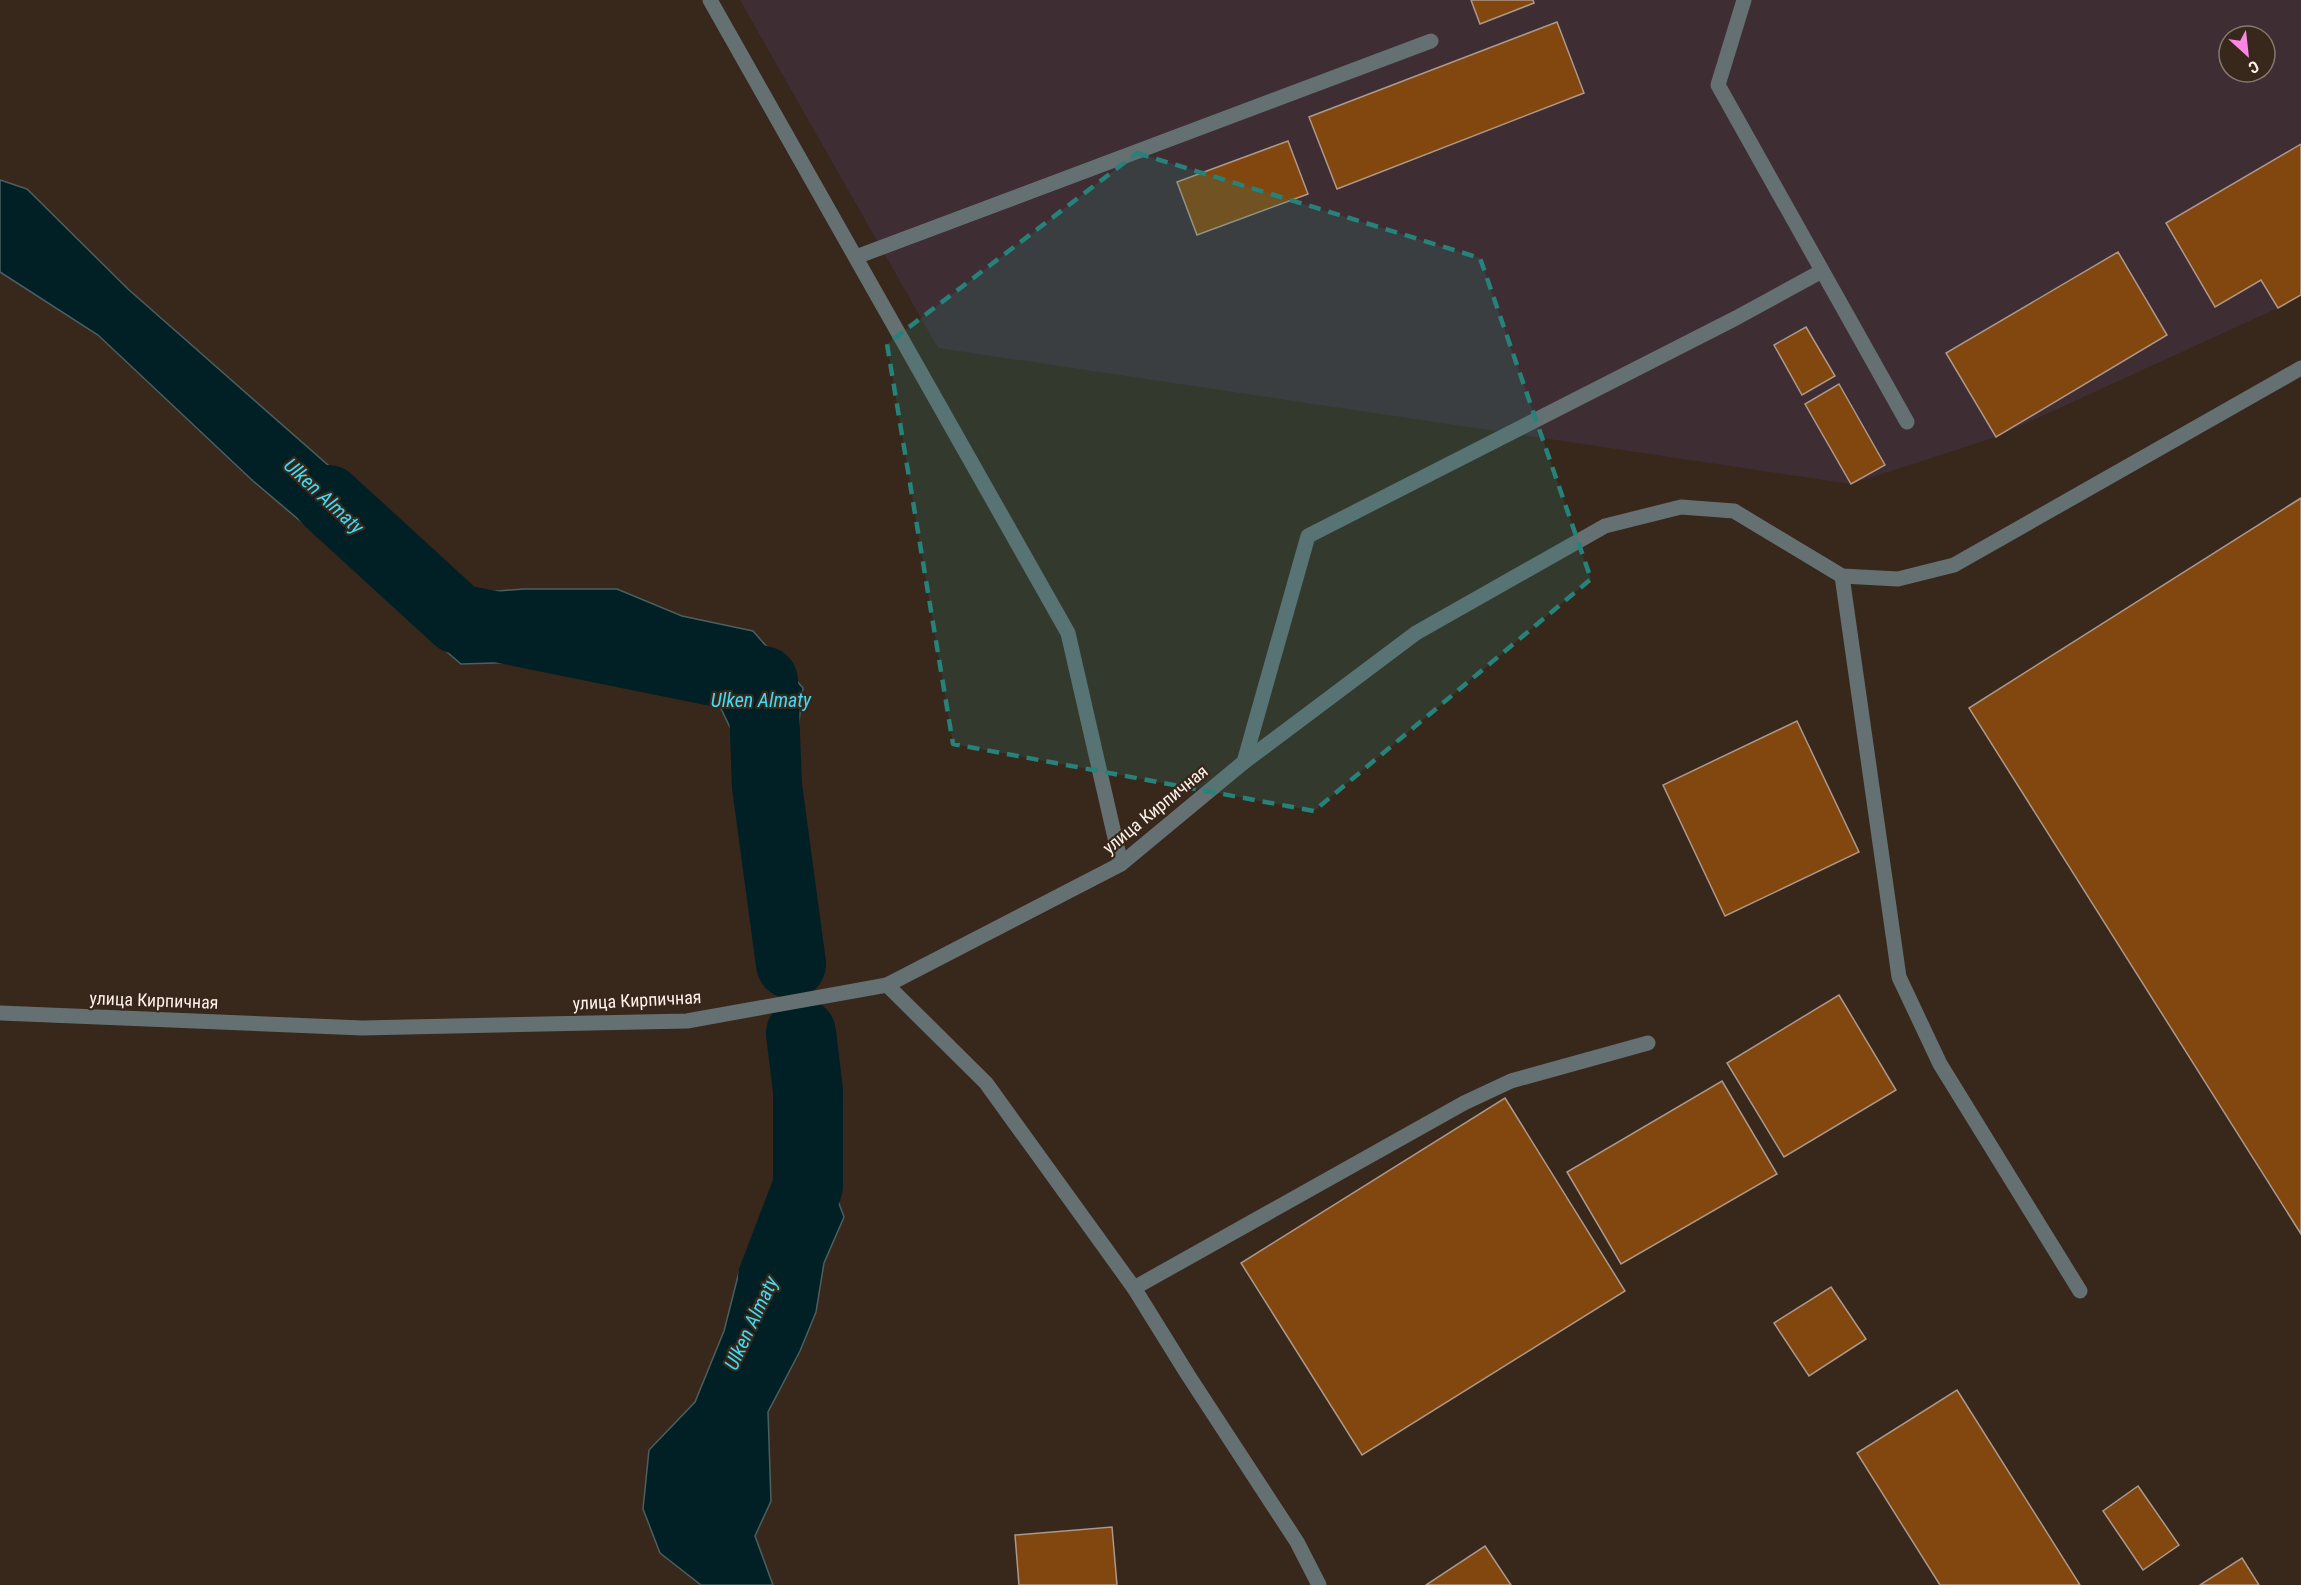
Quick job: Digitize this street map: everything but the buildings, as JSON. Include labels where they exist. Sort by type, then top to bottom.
[{"type":"street","points":[[710,0],[1068,633],[1121,864]]},
{"type":"street","points":[[1744,0],[1718,85],[1907,422]]},
{"type":"street","points":[[856,257],[1431,41]]},
{"type":"street","points":[[1244,762],[1308,536],[1736,318],[1822,271]]},
{"type":"street","points":[[2080,1291],[1940,1064],[1899,977],[1842,576],[1898,579],[1954,565],[2301,368]]},
{"type":"street","name":"улица Кирпичная","points":[[0,1013],[362,1028],[687,1021],[887,986],[1121,864],[1244,762],[1416,633],[1605,526],[1681,507],[1734,511],[1842,576]]},
{"type":"street","points":[[887,986],[986,1083],[1134,1288],[1188,1376],[1297,1542],[1319,1585]]},
{"type":"street","points":[[1134,1288],[1464,1103],[1501,1085],[1648,1043]]},
{"type":"highlighted area","points":[[1137,153],[1480,258],[1591,579],[1314,811],[953,744],[887,344]]},
{"type":"shaded area","points":[[740,0],[2301,0],[2301,295],[2278,308],[1996,437],[1851,484],[938,348]]},
{"type":"water","name":"Ulken Almaty","points":[[0,180],[27,189],[128,289],[353,487],[404,573],[450,595],[523,589],[617,589],[682,616],[753,631],[803,688],[791,789],[747,812],[740,748],[710,686],[657,658],[461,664],[397,609],[344,558],[253,481],[98,335],[0,272]]},
{"type":"water","points":[[832,1185],[844,1217],[824,1263],[816,1312],[800,1351],[768,1412],[771,1501],[755,1536],[773,1585],[701,1585],[660,1553],[643,1509],[649,1450],[695,1402],[724,1331],[739,1272],[779,1205],[781,1193]]},
{"type":"waterway","name":"Ulken Almaty","points":[[328,500],[458,619],[763,681],[767,786],[791,964]]},
{"type":"waterway","name":"Ulken Almaty","points":[[773,1278],[808,1186],[808,1091],[801,1033]]}]
